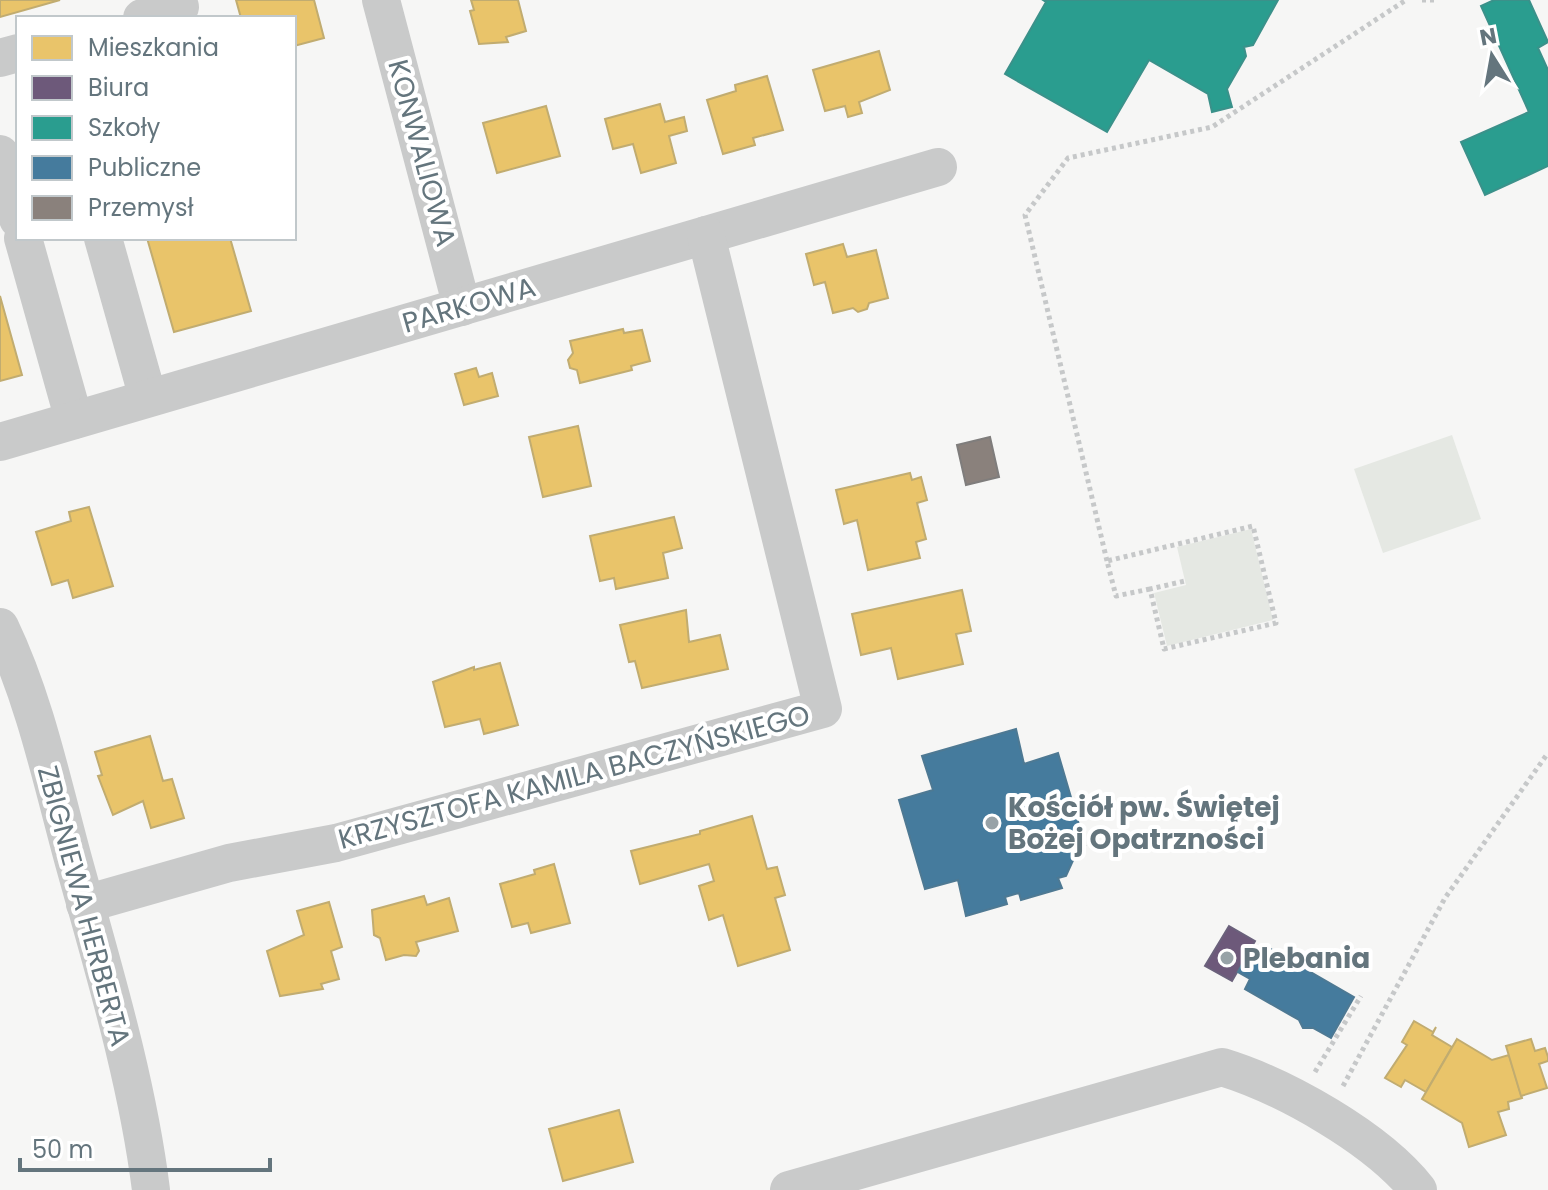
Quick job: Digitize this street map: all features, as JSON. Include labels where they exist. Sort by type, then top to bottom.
[{"type":"street","name":"KONWALIOWA","points":[[381,0],[462,307]]},
{"type":"street","points":[[153,16],[195,8]]},
{"type":"street","points":[[0,154],[16,212]]},
{"type":"street","name":"PARKOWA","points":[[0,442],[938,167]]},
{"type":"street","name":"KRZYSZTOFA KAMILA BACZYŃSKIEGO","points":[[85,904],[229,863],[336,843],[823,709],[706,235]]},
{"type":"street","points":[[24,240],[74,420]]},
{"type":"street","points":[[104,240],[148,398]]},
{"type":"street","name":"ZBIGNIEWA HERBERTA","points":[[0,627],[27,698],[85,904],[144,1131],[151,1190]]},
{"type":"street","points":[[789,1190],[1222,1067],[1267,1081],[1371,1146],[1418,1190]]},
{"type":"path","points":[[1185,581],[1116,596],[1025,215],[1068,158],[1212,127],[1406,0]]},
{"type":"path","points":[[1422,0],[1436,0]]},
{"type":"path","points":[[1221,110],[1225,120]]},
{"type":"path","points":[[1107,561],[1253,526],[1276,623],[1164,649],[1150,589]]},
{"type":"path","points":[[1338,1096],[1445,898],[1548,753]]},
{"type":"path","points":[[1310,1079],[1345,1017],[1361,996]]},
{"type":"shaded area","points":[[1452,435],[1481,519],[1383,553],[1354,469]]},
{"type":"shaded area","points":[[1251,529],[1273,620],[1167,646],[1154,593],[1186,585],[1177,547]]},
{"type":"building: Mieszkania","points":[[0,0],[60,0],[0,17]]},
{"type":"building: Mieszkania","points":[[236,0],[314,0],[324,38],[296,45],[296,16],[240,16]]},
{"type":"building: Mieszkania","points":[[471,0],[518,0],[526,31],[506,37],[508,42],[479,44],[470,11],[474,10]]},
{"type":"building: Mieszkania","points":[[879,51],[890,90],[859,102],[862,113],[848,117],[845,106],[825,111],[813,70]]},
{"type":"building: Mieszkania","points":[[767,76],[783,130],[753,138],[755,145],[723,154],[707,100],[736,91],[735,85]]},
{"type":"building: Mieszkania","points":[[660,104],[665,122],[684,117],[687,131],[669,136],[676,163],[641,173],[633,144],[613,149],[605,119]]},
{"type":"building: Mieszkania","points":[[546,106],[560,156],[497,173],[483,123]]},
{"type":"building: Mieszkania","points":[[148,240],[231,240],[251,311],[174,332]]},
{"type":"building: Mieszkania","points":[[843,244],[847,257],[876,250],[888,298],[869,303],[867,309],[858,312],[853,308],[833,313],[825,282],[814,285],[806,254]]},
{"type":"building: Mieszkania","points":[[0,296],[22,375],[0,381]]},
{"type":"building: Mieszkania","points":[[623,329],[624,333],[642,330],[650,361],[631,366],[632,370],[580,383],[577,370],[570,368],[568,360],[573,353],[570,341]]},
{"type":"building: Mieszkania","points":[[476,368],[479,377],[492,373],[498,396],[464,405],[455,374]]},
{"type":"building: Mieszkania","points":[[578,426],[591,486],[543,497],[529,437]]},
{"type":"building: Mieszkania","points":[[910,473],[912,480],[921,477],[927,500],[917,503],[926,539],[916,542],[920,558],[868,570],[857,520],[844,524],[836,490]]},
{"type":"building: Mieszkania","points":[[89,507],[113,586],[73,598],[68,580],[52,585],[36,532],[71,521],[69,512]]},
{"type":"building: Mieszkania","points":[[674,517],[682,548],[663,553],[668,578],[616,589],[614,578],[600,581],[590,536]]},
{"type":"building: Mieszkania","points":[[962,590],[971,631],[956,634],[963,664],[898,679],[891,648],[861,655],[852,614]]},
{"type":"building: Mieszkania","points":[[686,610],[689,642],[720,635],[728,669],[642,688],[635,661],[629,662],[620,625]]},
{"type":"building: Mieszkania","points":[[500,663],[518,725],[484,734],[480,719],[445,727],[433,682],[474,667],[474,670]]},
{"type":"building: Mieszkania","points":[[150,736],[163,781],[172,779],[184,818],[151,828],[143,801],[113,815],[98,776],[102,775],[95,752]]},
{"type":"building: Mieszkania","points":[[752,816],[767,869],[777,867],[785,895],[775,898],[790,950],[738,966],[723,915],[709,920],[699,886],[714,881],[709,864],[640,884],[631,851],[700,834],[700,831]]},
{"type":"building: Mieszkania","points":[[554,864],[570,923],[531,933],[528,923],[512,927],[500,884],[535,874],[534,870]]},
{"type":"building: Mieszkania","points":[[424,896],[427,905],[449,898],[458,931],[416,942],[419,951],[416,956],[404,955],[386,960],[380,938],[374,935],[372,910]]},
{"type":"building: Mieszkania","points":[[329,902],[342,947],[331,951],[339,979],[321,984],[323,989],[280,996],[267,951],[304,935],[297,911]]},
{"type":"building: Mieszkania","points":[[1414,1021],[1433,1032],[1436,1027],[1432,1035],[1452,1047],[1426,1092],[1405,1080],[1401,1087],[1385,1078],[1407,1045],[1402,1042]]},
{"type":"building: Mieszkania","points":[[1457,1039],[1492,1060],[1509,1055],[1522,1098],[1508,1102],[1509,1109],[1498,1112],[1506,1135],[1469,1147],[1462,1123],[1422,1099]]},
{"type":"building: Mieszkania","points":[[1531,1039],[1535,1051],[1545,1048],[1548,1057],[1548,1061],[1539,1064],[1547,1088],[1521,1096],[1506,1046]]},
{"type":"building: Mieszkania","points":[[619,1110],[633,1162],[563,1181],[549,1129]]},
{"type":"building: Biura","name":"Plebania","points":[[1229,926],[1255,941],[1232,981],[1205,966]]},
{"type":"building: Szkoły","points":[[1043,0],[1278,0],[1253,45],[1244,47],[1246,56],[1227,89],[1232,107],[1212,112],[1208,94],[1149,60],[1107,132],[1005,74],[1046,2]]},
{"type":"building: Szkoły","points":[[1494,0],[1529,0],[1548,42],[1538,48],[1548,70],[1548,166],[1485,195],[1461,142],[1529,112],[1481,6]]},
{"type":"building: Publiczne","name":"Kościół pw. Świętej Bożej Opatrzności","points":[[1016,729],[1024,764],[1058,753],[1085,845],[1074,848],[1075,856],[1066,876],[1058,878],[1062,888],[1021,900],[1019,893],[1005,897],[1007,904],[966,916],[958,880],[925,889],[899,800],[933,790],[922,756]]},
{"type":"building: Publiczne","points":[[1269,948],[1354,997],[1331,1038],[1313,1028],[1303,1028],[1299,1020],[1245,989],[1250,979],[1238,972],[1249,951],[1262,958]]},
{"type":"building: Przemysł","points":[[990,437],[999,477],[966,485],[957,445]]},
{"type":"place","name":"Kościół pw. Świętej Bożej Opatrzności","points":[[992,823]]},
{"type":"place","name":"Plebania","points":[[1227,958]]}]
